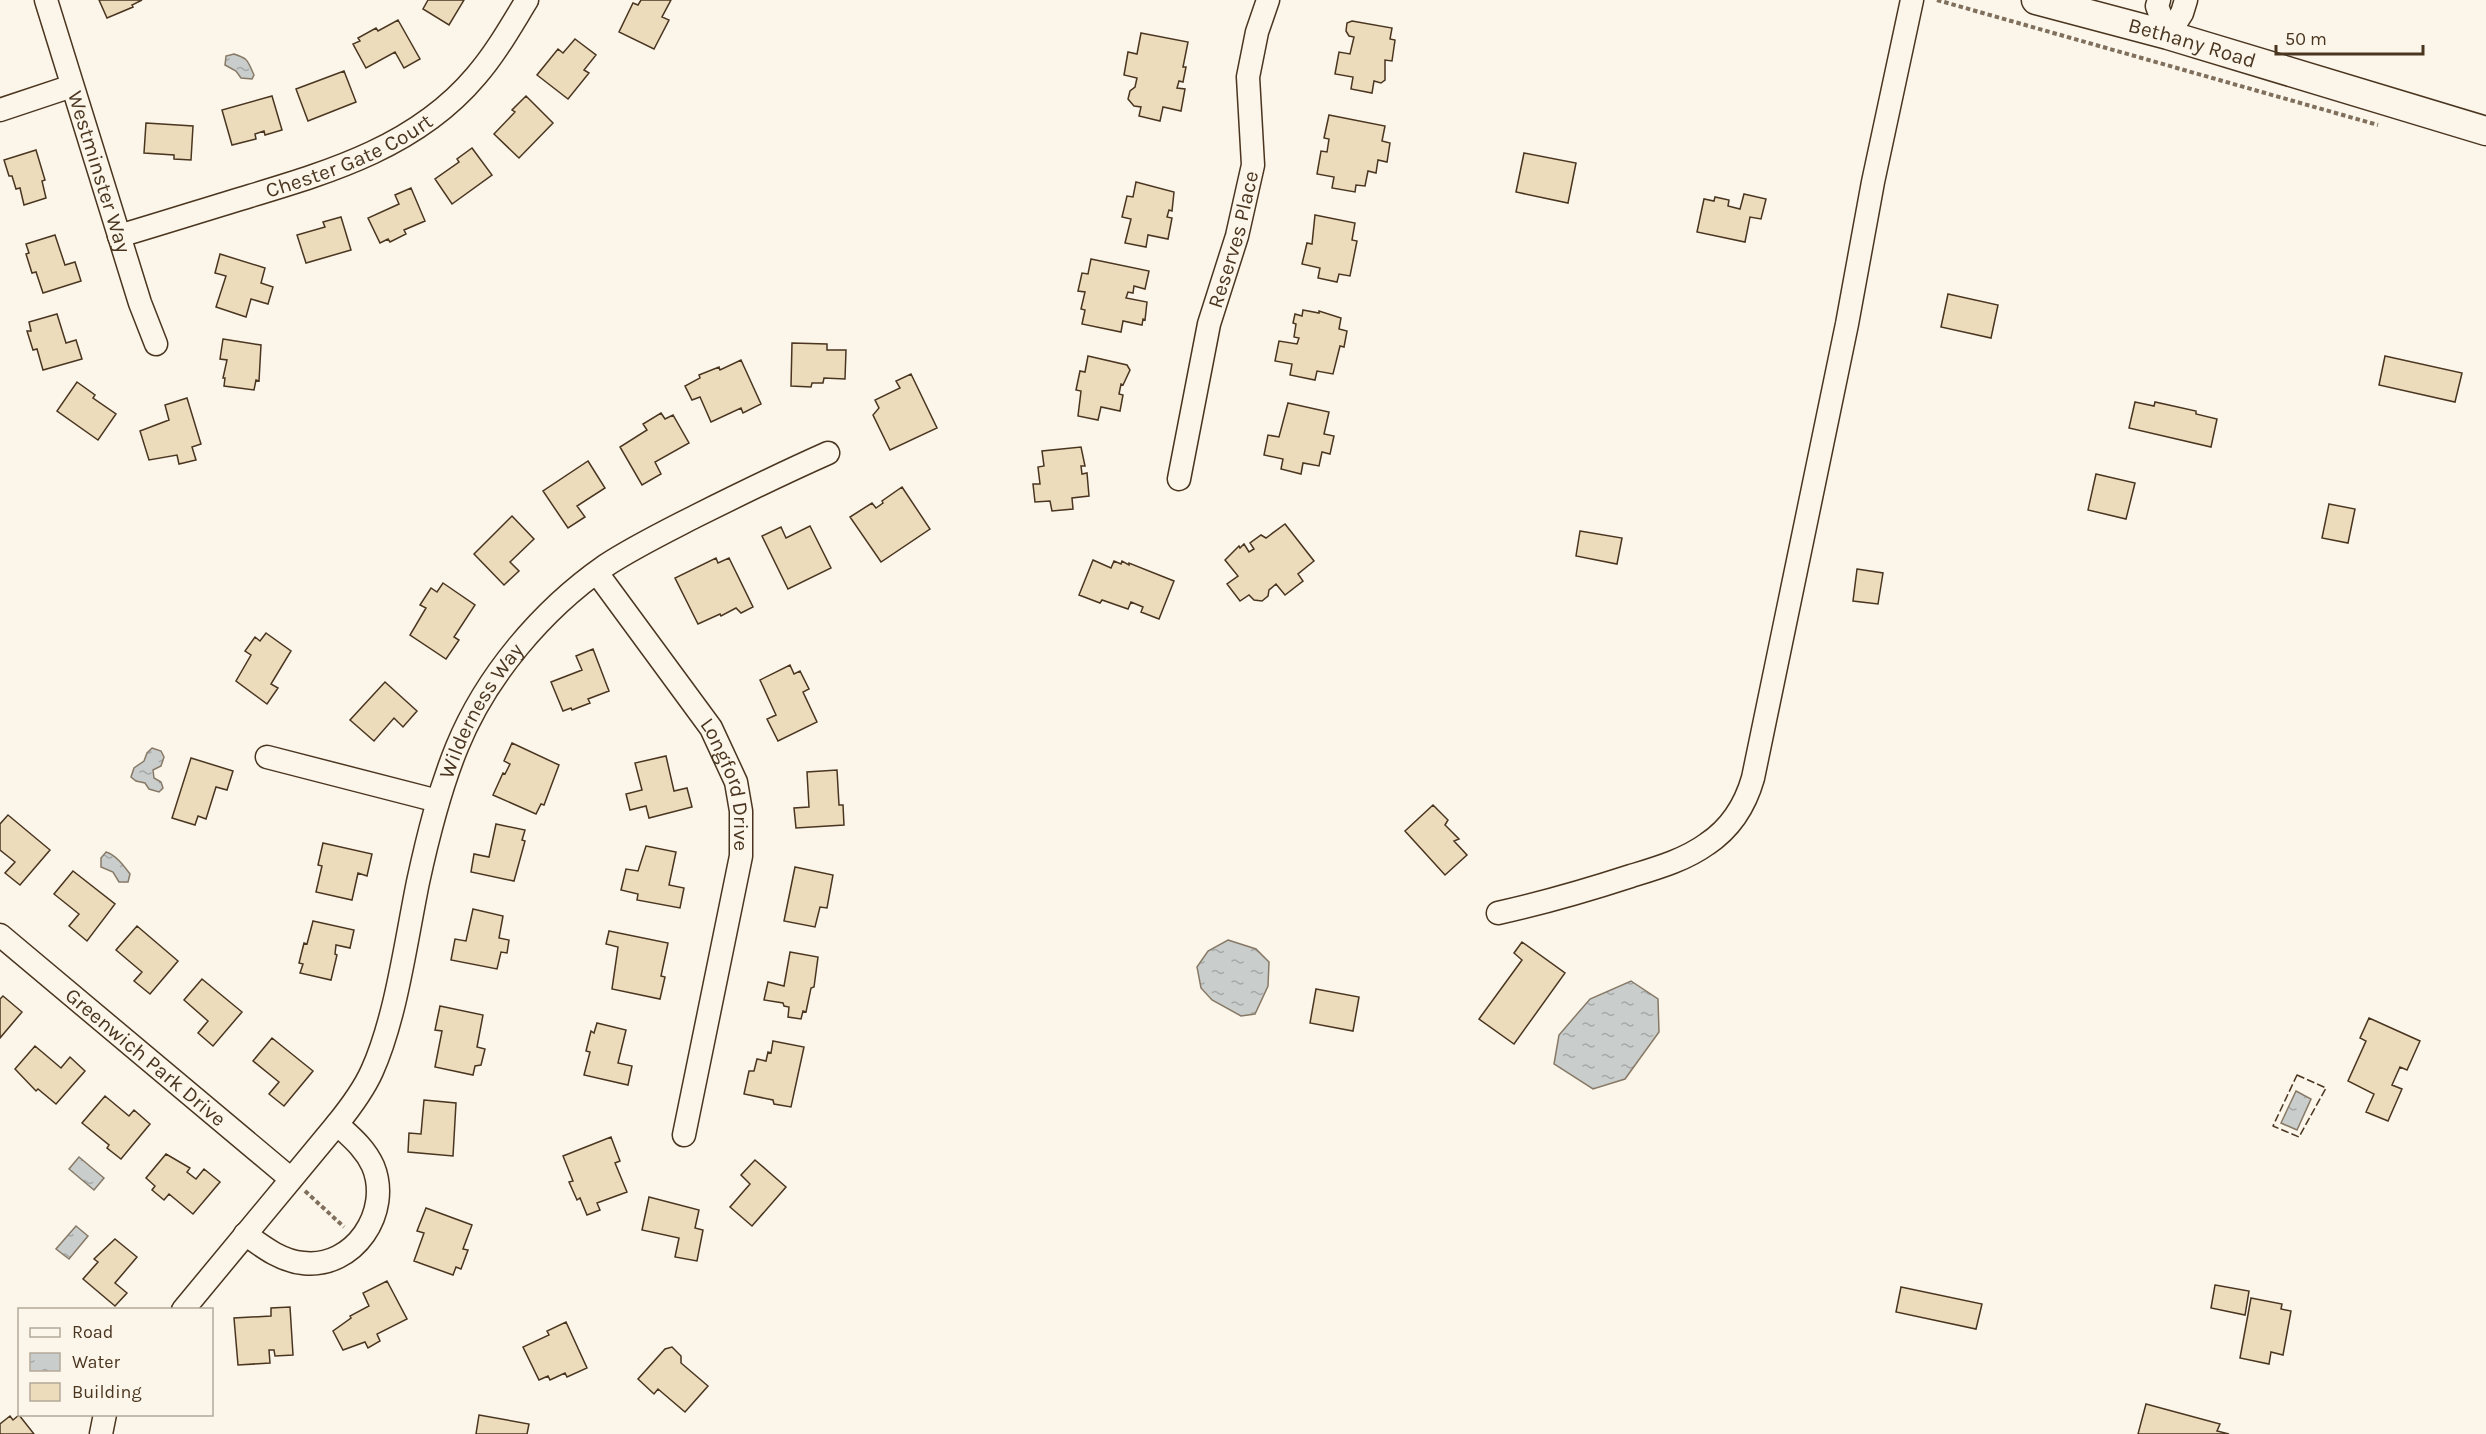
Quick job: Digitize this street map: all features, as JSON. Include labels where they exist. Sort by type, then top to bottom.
[{"type":"main road","name":"Bethany Road","points":[[2036,0],[2168,35],[2486,131]]},
{"type":"street","name":"Westminster Way","points":[[45,0],[140,303],[156,344]]},
{"type":"street","name":"Chester Gate Court","points":[[119,236],[300,181],[356,161],[395,142],[444,108],[475,77],[493,54],[527,0]]},
{"type":"street","name":"Reserves Place","points":[[1179,479],[1209,324],[1237,236],[1253,165],[1248,77],[1257,32],[1268,0]]},
{"type":"street","points":[[1498,913],[1605,885],[1692,854],[1726,828],[1740,812],[1748,796],[1754,778],[1847,324],[1873,182],[1912,0]]},
{"type":"street","points":[[2159,0],[2157,6],[2168,35]]},
{"type":"street","points":[[2168,35],[2182,13],[2186,0]]},
{"type":"street","points":[[0,110],[72,86]]},
{"type":"street","name":"Wilderness Way","points":[[185,1308],[337,1124],[362,1089],[382,1045],[438,801],[458,746],[493,682],[549,614],[597,573],[643,543],[774,477],[828,453]]},
{"type":"street","name":"Longford Drive","points":[[597,573],[711,728],[736,782],[741,812],[741,856],[684,1135]]},
{"type":"street","points":[[267,756],[438,801]]},
{"type":"street","name":"Greenwich Park Drive","points":[[0,935],[291,1179]]},
{"type":"street","points":[[245,1234],[270,1252],[303,1263],[334,1259],[348,1252],[360,1241],[369,1229],[375,1214],[378,1183],[367,1154],[337,1124]]},
{"type":"street","points":[[101,1434],[105,1416]]},
{"type":"path","points":[[1937,0],[2388,128]]},
{"type":"path","points":[[291,1179],[360,1241]]},
{"type":"water","points":[[234,54],[247,61],[254,75],[252,79],[241,78],[236,71],[225,65],[226,56]]},
{"type":"water","points":[[152,748],[161,751],[164,757],[161,766],[153,770],[154,778],[161,782],[163,788],[159,792],[149,789],[145,783],[131,777],[134,768],[144,761]]},
{"type":"water","points":[[106,852],[116,858],[130,874],[128,882],[119,882],[113,872],[101,867],[101,858]]},
{"type":"water","points":[[1228,940],[1256,949],[1269,962],[1268,986],[1255,1014],[1241,1016],[1212,1000],[1201,988],[1197,967],[1208,951]]},
{"type":"water","points":[[1631,981],[1658,999],[1659,1032],[1625,1079],[1593,1089],[1554,1064],[1559,1035],[1590,999]]},
{"type":"water","points":[[2296,1091],[2311,1099],[2297,1130],[2281,1123]]},
{"type":"water","points":[[79,1157],[104,1178],[94,1190],[69,1169]]},
{"type":"water","points":[[76,1226],[88,1236],[69,1259],[56,1249]]},
{"type":"building","points":[[99,0],[142,0],[132,5],[133,7],[107,18]]},
{"type":"building","points":[[428,0],[464,0],[449,25],[423,9]]},
{"type":"building","points":[[641,0],[671,0],[662,17],[669,20],[654,49],[619,32],[633,3],[638,5]]},
{"type":"building","points":[[398,20],[420,59],[404,68],[395,52],[366,68],[353,44],[360,41],[358,38],[376,28],[378,31]]},
{"type":"building","points":[[1352,21],[1392,28],[1390,39],[1395,40],[1392,61],[1385,60],[1385,80],[1381,83],[1374,81],[1372,93],[1351,89],[1353,77],[1335,74],[1339,52],[1350,54],[1354,37],[1349,36],[1346,31],[1347,23]]},
{"type":"building","points":[[1141,33],[1188,42],[1183,67],[1186,67],[1183,82],[1179,81],[1177,88],[1185,89],[1181,111],[1163,107],[1160,121],[1139,116],[1141,107],[1134,106],[1128,99],[1137,78],[1124,75],[1128,52],[1137,54]]},
{"type":"building","points":[[575,39],[596,55],[584,70],[589,73],[568,99],[537,75],[558,49],[563,53]]},
{"type":"building","points":[[344,71],[356,102],[308,121],[296,89]]},
{"type":"building","points":[[272,96],[282,130],[265,135],[264,131],[255,134],[256,139],[232,145],[222,110]]},
{"type":"building","points":[[526,96],[553,123],[519,158],[494,134],[515,112],[512,110]]},
{"type":"building","points":[[1329,115],[1385,126],[1382,141],[1390,143],[1387,162],[1378,160],[1376,173],[1368,171],[1365,186],[1356,185],[1355,192],[1332,188],[1334,177],[1317,174],[1321,151],[1327,152],[1329,139],[1324,138]]},
{"type":"building","points":[[146,123],[193,126],[191,160],[174,159],[174,155],[144,153]]},
{"type":"building","points":[[472,148],[492,175],[452,204],[435,179],[459,162],[457,159]]},
{"type":"building","points":[[36,150],[45,180],[42,181],[46,198],[24,205],[20,188],[16,189],[4,160]]},
{"type":"building","points":[[1524,153],[1576,163],[1568,203],[1516,192]]},
{"type":"building","points":[[1136,182],[1174,192],[1172,211],[1169,210],[1167,217],[1172,218],[1168,239],[1148,235],[1146,247],[1125,243],[1131,219],[1122,217],[1127,196],[1133,197]]},
{"type":"building","points":[[411,188],[425,221],[404,230],[406,234],[390,242],[388,239],[380,243],[368,218],[399,204],[395,195]]},
{"type":"building","points":[[1744,194],[1766,199],[1761,219],[1750,217],[1745,242],[1697,232],[1704,199],[1714,201],[1715,197],[1729,200],[1728,206],[1740,209]]},
{"type":"building","points":[[1315,215],[1355,223],[1352,240],[1357,241],[1350,276],[1339,274],[1337,282],[1318,278],[1320,268],[1302,264],[1307,243],[1312,244]]},
{"type":"building","points":[[341,217],[351,250],[306,263],[297,235],[325,227],[323,222]]},
{"type":"building","points":[[55,235],[65,265],[75,262],[81,281],[43,293],[36,272],[32,273],[26,254],[29,253],[26,244]]},
{"type":"building","points":[[220,254],[265,268],[261,283],[273,287],[268,304],[251,299],[246,317],[216,307],[226,276],[215,273]]},
{"type":"building","points":[[1091,259],[1149,271],[1145,289],[1134,286],[1133,293],[1128,292],[1126,298],[1147,302],[1145,320],[1143,319],[1142,325],[1123,321],[1121,332],[1082,324],[1085,310],[1081,309],[1085,292],[1078,291],[1082,273],[1088,274]]},
{"type":"building","points":[[1948,294],[1998,305],[1991,338],[1941,327]]},
{"type":"building","points":[[1303,310],[1319,313],[1319,311],[1341,318],[1339,329],[1347,331],[1344,347],[1340,346],[1333,374],[1317,371],[1315,380],[1290,375],[1292,364],[1275,361],[1279,341],[1297,344],[1299,338],[1294,337],[1296,324],[1293,323],[1295,314],[1302,316]]},
{"type":"building","points":[[57,314],[66,343],[76,340],[82,359],[43,370],[37,349],[33,350],[27,331],[31,331],[29,322]]},
{"type":"building","points":[[223,339],[261,345],[259,381],[256,380],[254,390],[224,386],[225,378],[223,378],[227,360],[220,359]]},
{"type":"building","points":[[792,343],[827,344],[827,350],[846,350],[845,379],[824,378],[823,383],[812,383],[811,387],[791,386]]},
{"type":"building","points":[[1088,356],[1127,365],[1130,370],[1123,385],[1121,384],[1119,394],[1123,395],[1120,411],[1101,407],[1098,420],[1078,416],[1081,391],[1076,390],[1080,371],[1085,372]]},
{"type":"building","points":[[2385,356],[2462,373],[2455,402],[2379,385]]},
{"type":"building","points":[[741,360],[761,404],[743,413],[741,408],[711,422],[700,397],[692,400],[685,386],[700,378],[699,375],[719,367],[720,370]]},
{"type":"building","points":[[911,374],[937,428],[890,450],[873,415],[879,408],[875,400],[900,388],[896,381]]},
{"type":"building","points":[[77,382],[95,395],[93,398],[116,414],[98,440],[57,411]]},
{"type":"building","points":[[187,398],[201,444],[192,447],[196,460],[179,464],[177,455],[149,460],[140,431],[169,420],[165,405]]},
{"type":"building","points":[[2135,402],[2154,406],[2155,402],[2196,411],[2196,414],[2217,419],[2211,447],[2129,428]]},
{"type":"building","points":[[1288,403],[1329,412],[1324,434],[1334,436],[1330,454],[1322,452],[1319,466],[1303,463],[1301,474],[1281,469],[1283,459],[1264,455],[1268,435],[1279,437]]},
{"type":"building","points":[[661,413],[665,419],[673,415],[689,443],[655,462],[661,474],[642,485],[620,447],[647,430],[643,424]]},
{"type":"building","points":[[1081,447],[1085,466],[1081,466],[1082,474],[1087,473],[1089,496],[1072,498],[1073,509],[1052,511],[1050,501],[1035,502],[1033,484],[1040,484],[1038,467],[1044,466],[1042,451]]},
{"type":"building","points":[[588,461],[605,488],[577,506],[585,517],[568,528],[543,491]]},
{"type":"building","points":[[2096,474],[2135,483],[2126,519],[2088,510]]},
{"type":"building","points":[[902,487],[930,529],[881,562],[850,517],[872,503],[876,508]]},
{"type":"building","points":[[2329,504],[2355,509],[2348,543],[2322,538]]},
{"type":"building","points":[[512,516],[534,539],[510,562],[519,571],[504,585],[474,554]]},
{"type":"building","points":[[1285,524],[1314,561],[1298,574],[1303,581],[1285,595],[1276,584],[1262,601],[1254,600],[1249,595],[1240,601],[1227,584],[1238,576],[1225,560],[1244,544],[1249,552],[1254,549],[1250,543],[1261,535],[1266,538]]},
{"type":"building","points":[[810,526],[831,568],[788,589],[762,536],[781,527],[786,538]]},
{"type":"building","points":[[1580,531],[1622,538],[1617,564],[1576,556]]},
{"type":"building","points":[[716,558],[718,563],[729,558],[753,607],[741,613],[736,608],[698,624],[675,578]]},
{"type":"building","points":[[1093,560],[1111,568],[1114,561],[1121,564],[1122,561],[1174,581],[1159,619],[1141,612],[1143,607],[1131,602],[1128,609],[1102,600],[1100,603],[1079,595]]},
{"type":"building","points":[[1857,569],[1883,573],[1878,604],[1853,601]]},
{"type":"building","points":[[443,583],[475,605],[454,637],[459,640],[446,659],[410,635],[426,608],[420,605],[431,588],[437,592]]},
{"type":"building","points":[[266,633],[291,651],[271,684],[278,688],[267,704],[236,681],[251,655],[245,651],[255,637],[260,641]]},
{"type":"building","points":[[593,649],[609,691],[588,699],[590,703],[563,711],[551,682],[582,670],[576,656]]},
{"type":"building","points":[[790,665],[794,674],[800,671],[809,689],[803,692],[817,722],[778,741],[767,719],[776,715],[760,680]]},
{"type":"building","points":[[385,682],[417,711],[403,727],[394,718],[374,741],[350,720]]},
{"type":"building","points":[[512,743],[559,765],[544,805],[541,804],[536,814],[493,795],[503,773],[505,774],[510,764],[504,761]]},
{"type":"building","points":[[666,756],[674,791],[687,788],[692,807],[649,818],[646,806],[630,810],[626,794],[642,790],[635,763]]},
{"type":"building","points":[[191,758],[233,771],[227,790],[216,787],[206,819],[198,816],[195,825],[172,818]]},
{"type":"building","points":[[837,770],[839,805],[843,805],[844,825],[796,828],[794,808],[809,807],[807,772]]},
{"type":"building","points":[[1433,805],[1448,820],[1445,825],[1459,839],[1454,841],[1467,855],[1445,875],[1405,831]]},
{"type":"building","points":[[8,815],[50,850],[20,885],[5,873],[15,862],[0,850],[0,824]]},
{"type":"building","points":[[496,824],[525,830],[522,840],[525,841],[514,881],[471,872],[474,854],[489,857]]},
{"type":"building","points":[[323,843],[372,854],[367,876],[358,873],[352,900],[316,892],[322,866],[318,865]]},
{"type":"building","points":[[646,846],[676,852],[669,885],[684,888],[680,908],[637,900],[638,894],[621,890],[626,869],[638,871]]},
{"type":"building","points":[[795,867],[833,875],[827,908],[820,907],[815,927],[784,921]]},
{"type":"building","points":[[73,871],[115,904],[87,941],[69,926],[79,914],[54,894]]},
{"type":"building","points":[[473,909],[503,916],[499,938],[509,940],[507,953],[501,952],[497,969],[451,960],[455,939],[466,941]]},
{"type":"building","points":[[313,921],[354,930],[350,948],[336,945],[335,954],[337,955],[331,980],[300,973],[303,964],[299,963],[304,943],[307,944]]},
{"type":"building","points":[[137,926],[178,961],[150,994],[134,981],[142,972],[116,950]]},
{"type":"building","points":[[609,931],[668,943],[661,976],[665,977],[660,999],[612,989],[618,947],[606,944]]},
{"type":"building","points":[[1522,942],[1565,973],[1514,1044],[1479,1019],[1522,960],[1514,953]]},
{"type":"building","points":[[790,952],[818,957],[814,987],[811,988],[806,1012],[803,1011],[801,1019],[788,1017],[789,1007],[784,1006],[783,1003],[764,1000],[768,982],[784,986]]},
{"type":"building","points":[[202,979],[242,1012],[213,1046],[198,1033],[208,1021],[184,1000]]},
{"type":"building","points":[[1316,989],[1359,997],[1353,1031],[1310,1023]]},
{"type":"building","points":[[3,996],[22,1012],[0,1038],[0,999]]},
{"type":"building","points":[[440,1006],[483,1015],[477,1047],[485,1049],[481,1065],[475,1066],[473,1075],[435,1067],[442,1031],[435,1030]]},
{"type":"building","points":[[2369,1018],[2420,1041],[2407,1070],[2400,1067],[2392,1085],[2402,1089],[2388,1121],[2366,1112],[2374,1094],[2348,1081],[2366,1041],[2360,1038]]},
{"type":"building","points":[[597,1023],[626,1030],[618,1063],[632,1066],[628,1085],[584,1075],[590,1052],[586,1051],[591,1031],[594,1033]]},
{"type":"building","points":[[272,1038],[313,1071],[284,1106],[269,1094],[279,1082],[253,1061]]},
{"type":"building","points":[[773,1041],[804,1047],[791,1107],[774,1104],[773,1100],[744,1094],[749,1071],[754,1071],[757,1059],[766,1061],[768,1052],[771,1053]]},
{"type":"building","points":[[35,1046],[61,1068],[70,1057],[85,1071],[56,1104],[38,1089],[36,1091],[15,1069]]},
{"type":"building","points":[[105,1096],[129,1116],[134,1110],[150,1124],[121,1159],[107,1148],[109,1145],[82,1123]]},
{"type":"building","points":[[424,1100],[456,1103],[453,1156],[408,1152],[409,1133],[421,1134]]},
{"type":"building","points":[[611,1137],[620,1161],[615,1163],[627,1192],[597,1203],[600,1210],[587,1215],[580,1198],[577,1200],[569,1182],[573,1181],[563,1156]]},
{"type":"building","points":[[166,1154],[190,1168],[187,1172],[196,1179],[204,1169],[220,1182],[193,1214],[169,1194],[164,1200],[152,1190],[155,1186],[146,1178]]},
{"type":"building","points":[[755,1160],[786,1187],[752,1226],[730,1207],[750,1184],[741,1175]]},
{"type":"building","points":[[649,1197],[699,1210],[695,1228],[703,1230],[697,1261],[675,1257],[679,1238],[642,1230]]},
{"type":"building","points":[[426,1208],[472,1225],[463,1249],[468,1250],[461,1269],[456,1267],[453,1275],[414,1261],[424,1233],[417,1231]]},
{"type":"building","points":[[115,1239],[137,1257],[115,1283],[127,1293],[115,1306],[83,1279],[98,1262],[94,1259]]},
{"type":"building","points":[[387,1281],[407,1319],[377,1334],[380,1341],[368,1348],[365,1342],[343,1350],[333,1331],[351,1318],[350,1316],[369,1306],[363,1293]]},
{"type":"building","points":[[2215,1285],[2249,1291],[2245,1315],[2211,1308]]},
{"type":"building","points":[[1901,1287],[1982,1304],[1976,1329],[1896,1312]]},
{"type":"building","points":[[2251,1298],[2282,1304],[2281,1309],[2291,1311],[2283,1355],[2271,1352],[2269,1364],[2240,1358]]},
{"type":"building","points":[[290,1307],[293,1355],[275,1356],[274,1350],[269,1350],[270,1363],[238,1365],[234,1318],[271,1316],[271,1308]]},
{"type":"building","points":[[566,1322],[587,1368],[567,1377],[565,1373],[550,1380],[548,1376],[539,1380],[523,1347],[549,1335],[547,1331]]},
{"type":"building","points":[[672,1347],[681,1356],[681,1363],[708,1386],[685,1412],[658,1389],[654,1394],[638,1379],[665,1349]]},
{"type":"building","points":[[2146,1404],[2220,1424],[2217,1431],[2229,1434],[2138,1434]]},
{"type":"building","points":[[479,1415],[529,1424],[527,1434],[476,1434]]},
{"type":"building","points":[[10,1416],[13,1420],[20,1416],[34,1434],[0,1434],[0,1424]]},
{"type":"fence","points":[[2297,1075],[2326,1088],[2299,1137],[2273,1126],[2297,1075]]}]
